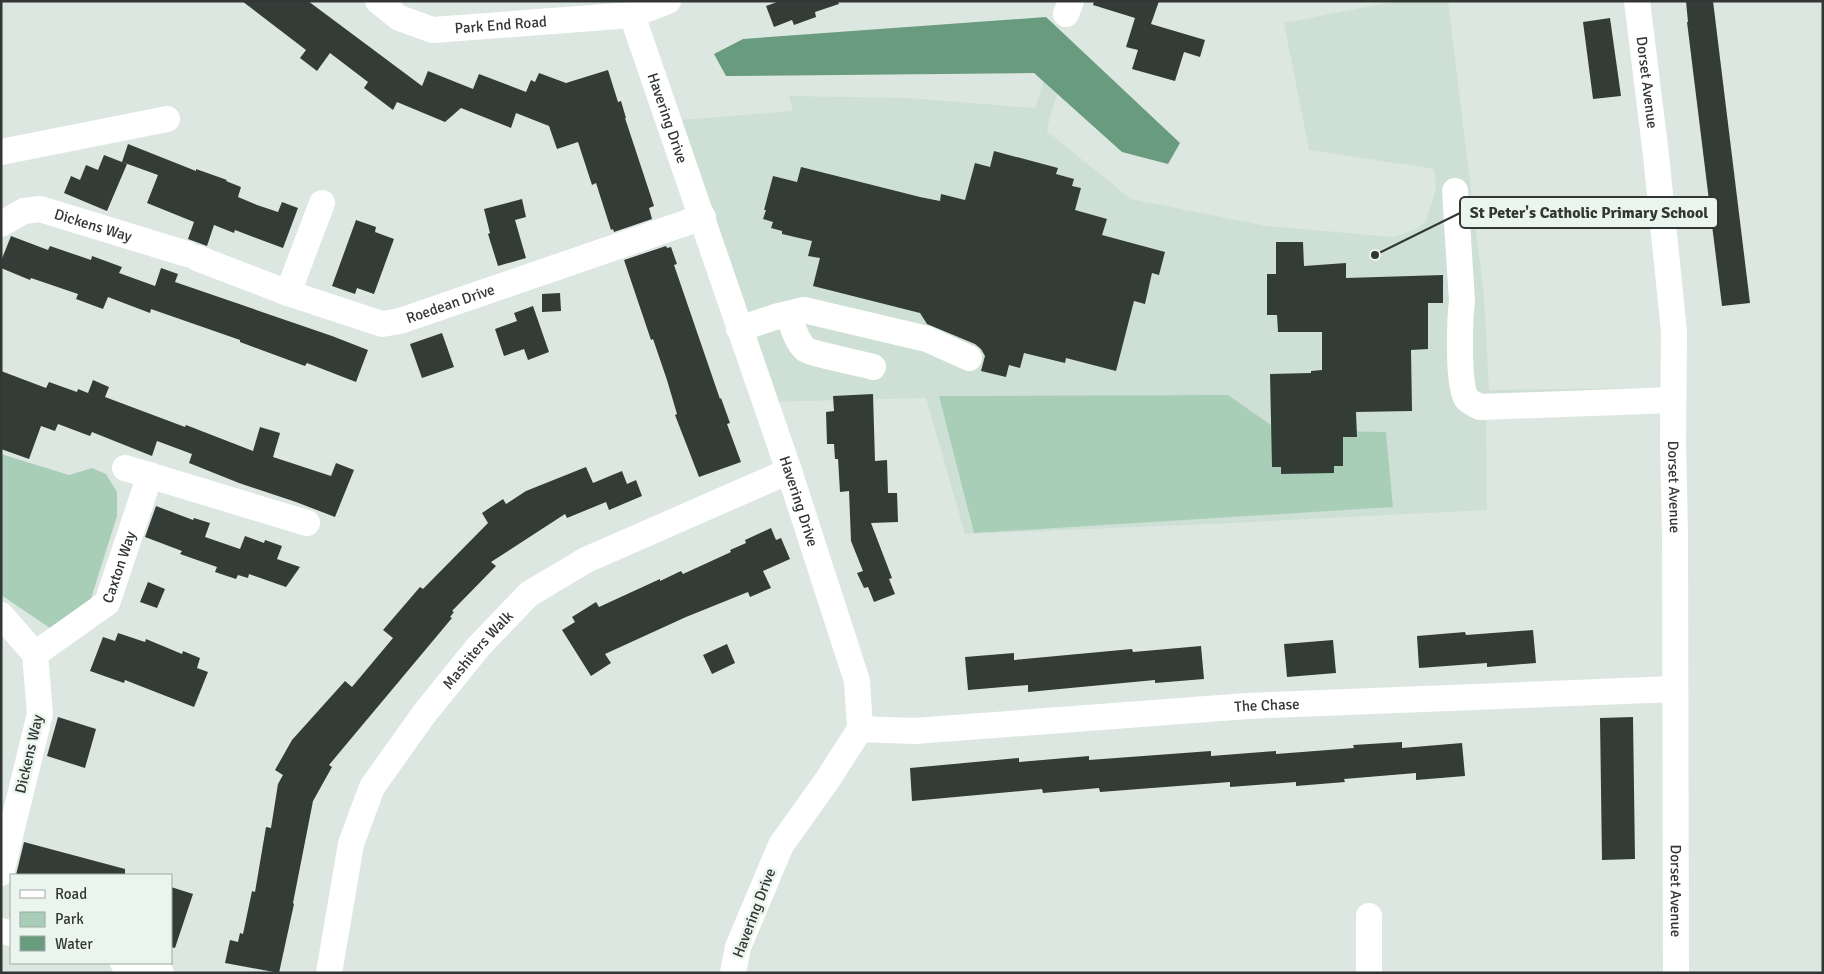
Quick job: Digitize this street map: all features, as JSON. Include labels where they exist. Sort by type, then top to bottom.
[{"type":"street","name":"Park End Road","points":[[378,1],[399,18],[433,30],[632,15],[668,1]]},
{"type":"street","name":"Dorset Avenue","points":[[1637,1],[1656,155],[1674,332],[1676,973]]},
{"type":"street","name":"Havering Drive","points":[[632,15],[789,471],[857,681],[860,729],[828,779],[781,845],[738,947],[733,973]]},
{"type":"street","points":[[1,152],[167,119]]},
{"type":"street","points":[[1455,191],[1460,241],[1462,387],[1466,398],[1480,408],[1673,400]]},
{"type":"street","points":[[288,293],[322,203]]},
{"type":"street","name":"Dickens Way","points":[[1,224],[24,211],[40,209],[192,256]]},
{"type":"street","name":"Roedean Drive","points":[[192,256],[288,293],[382,324],[400,320],[703,218]]},
{"type":"street","points":[[739,329],[804,310],[927,339],[970,358]]},
{"type":"street","points":[[788,314],[801,344],[810,353],[873,366]]},
{"type":"street","points":[[125,468],[307,523]]},
{"type":"street","name":"Mashiters Walk","points":[[329,973],[351,844],[372,788],[424,714],[479,646],[529,594],[586,560],[789,471]]},
{"type":"street","name":"Caxton Way","points":[[35,654],[106,603],[150,475]]},
{"type":"street","points":[[1,615],[35,654]]},
{"type":"street","name":"Dickens Way","points":[[1,873],[40,714],[35,654]]},
{"type":"street","name":"The Chase","points":[[860,729],[914,731],[1247,706],[1674,689]]},
{"type":"street","points":[[1368,916],[1369,973]]},
{"type":"street","points":[[127,964],[161,973]]},
{"type":"shaded area","points":[[1397,1],[1448,1],[1484,296],[1489,390],[1648,388],[1648,414],[1486,416],[1487,510],[965,534],[926,398],[764,402],[669,121],[793,111],[789,96],[910,98],[1035,108],[1058,36],[1074,41],[1047,131],[1131,199],[1267,226],[1394,237],[1416,229],[1426,221],[1436,189],[1434,169],[1309,150],[1284,23]]},
{"type":"green space","points":[[1228,395],[1278,430],[1386,432],[1393,507],[974,533],[939,396]]},
{"type":"green space","points":[[1,454],[69,475],[92,468],[106,474],[117,492],[117,516],[89,605],[53,630],[1,595]]},
{"type":"water","points":[[1046,17],[1180,143],[1168,164],[1122,152],[1034,73],[726,76],[714,54],[743,39]]},
{"type":"building","points":[[242,1],[308,1],[422,86],[428,71],[473,89],[479,74],[526,92],[531,80],[535,82],[539,73],[566,83],[608,70],[618,102],[621,101],[654,206],[649,208],[652,219],[614,232],[613,229],[611,230],[596,183],[592,185],[578,142],[557,149],[549,126],[516,113],[511,128],[461,108],[445,122],[397,102],[393,110],[364,88],[368,82],[330,53],[317,71],[300,58],[306,50]]},
{"type":"building","points":[[780,1],[838,1],[839,4],[815,12],[816,17],[794,25],[792,20],[774,27],[766,6]]},
{"type":"building","points":[[1094,1],[1159,1],[1151,24],[1205,40],[1200,57],[1184,52],[1175,81],[1132,69],[1138,50],[1126,47],[1135,18],[1093,5]]},
{"type":"building","points":[[1686,1],[1713,1],[1750,303],[1722,306]]},
{"type":"building","points":[[1610,18],[1621,96],[1593,99],[1583,22]]},
{"type":"building","points":[[128,144],[196,171],[196,169],[227,180],[241,187],[238,197],[257,205],[278,212],[282,202],[298,208],[283,248],[235,230],[234,233],[214,225],[207,246],[188,239],[194,222],[147,203],[158,175],[122,162]]},
{"type":"building","points":[[994,151],[1058,168],[1056,174],[1074,179],[1072,186],[1081,188],[1075,210],[1107,219],[1102,235],[1165,252],[1159,275],[1152,273],[1145,304],[1134,301],[1116,371],[1066,358],[1065,363],[1024,353],[1020,368],[1009,365],[1006,377],[981,371],[985,356],[981,349],[975,344],[927,324],[920,313],[813,286],[820,258],[808,256],[812,241],[782,234],[782,231],[771,228],[773,222],[763,219],[773,176],[797,182],[801,167],[920,197],[940,201],[941,194],[965,200],[975,163],[990,167]]},
{"type":"building","points":[[104,155],[127,164],[107,211],[64,193],[71,176],[80,180],[86,165],[98,170]]},
{"type":"building","points":[[522,199],[526,217],[515,220],[526,258],[498,266],[488,234],[490,233],[484,209]]},
{"type":"building","points":[[356,220],[376,227],[375,232],[394,239],[374,294],[357,288],[355,294],[332,286]]},
{"type":"building","points":[[11,236],[48,250],[50,246],[91,260],[92,256],[122,267],[119,273],[155,286],[161,268],[178,274],[175,282],[368,350],[356,382],[307,363],[305,366],[240,342],[240,340],[151,309],[150,313],[108,297],[103,309],[76,299],[78,294],[31,278],[30,280],[1,268],[1,261]]},
{"type":"building","points":[[1276,242],[1303,242],[1304,266],[1346,263],[1346,278],[1443,275],[1443,303],[1428,303],[1428,349],[1411,350],[1412,411],[1356,412],[1357,437],[1343,437],[1343,466],[1334,466],[1334,473],[1281,474],[1281,467],[1272,467],[1270,374],[1311,373],[1311,371],[1322,370],[1322,332],[1278,332],[1277,315],[1267,315],[1267,274],[1276,274]]},
{"type":"building","points":[[666,246],[667,248],[671,247],[677,264],[674,265],[730,423],[727,424],[741,462],[699,477],[675,415],[677,414],[667,380],[653,339],[651,340],[624,260]]},
{"type":"building","points":[[560,293],[561,311],[542,312],[542,294]]},
{"type":"building","points":[[533,306],[549,352],[528,360],[524,349],[504,356],[495,329],[517,321],[514,313]]},
{"type":"building","points":[[442,333],[454,367],[422,378],[410,344]]},
{"type":"building","points":[[1,371],[46,388],[49,382],[77,392],[78,389],[88,393],[93,380],[109,387],[105,397],[253,451],[260,427],[280,433],[273,457],[331,476],[336,463],[354,470],[335,517],[189,463],[192,454],[157,441],[152,456],[92,432],[90,436],[58,424],[55,431],[41,426],[29,459],[1,449]]},
{"type":"building","points":[[873,394],[875,461],[887,460],[888,493],[897,493],[898,522],[871,523],[892,578],[889,579],[895,594],[874,602],[868,587],[864,588],[857,573],[863,571],[851,541],[849,491],[840,492],[838,459],[835,459],[834,444],[827,444],[826,412],[834,411],[833,396]]},
{"type":"building","points":[[586,467],[593,483],[622,471],[627,484],[636,480],[642,496],[609,510],[606,502],[567,518],[565,514],[491,562],[496,566],[452,611],[454,612],[450,617],[452,618],[329,765],[332,767],[313,801],[279,973],[225,963],[230,940],[238,942],[240,933],[243,934],[252,891],[255,892],[266,827],[271,828],[278,784],[283,775],[275,770],[292,740],[345,681],[352,687],[393,638],[383,630],[420,587],[423,589],[488,523],[482,513],[503,499],[506,504],[526,491]]},
{"type":"building","points":[[156,506],[193,520],[194,518],[210,523],[205,537],[240,549],[245,536],[264,543],[265,540],[282,546],[277,559],[300,567],[286,587],[249,574],[248,578],[238,575],[236,579],[215,572],[217,567],[180,554],[182,551],[145,537]]},
{"type":"building","points":[[771,528],[776,540],[781,538],[790,559],[763,571],[771,588],[750,597],[748,592],[686,617],[605,654],[611,663],[591,676],[562,630],[575,622],[572,617],[596,602],[599,607],[660,579],[660,581],[681,571],[683,574],[731,552],[730,550],[746,543],[745,540]]},
{"type":"building","points":[[148,582],[165,589],[157,608],[140,602]]},
{"type":"building","points":[[1533,630],[1536,663],[1487,667],[1487,663],[1419,668],[1417,636],[1465,632],[1466,635]]},
{"type":"building","points":[[118,633],[145,642],[146,639],[182,654],[183,651],[200,658],[197,668],[208,672],[194,707],[125,680],[124,683],[90,671],[103,637],[115,641]]},
{"type":"building","points":[[1333,640],[1336,673],[1287,677],[1284,644]]},
{"type":"building","points":[[727,644],[735,663],[712,674],[703,655]]},
{"type":"building","points":[[1201,646],[1204,679],[1155,683],[1155,680],[1028,692],[1028,685],[968,690],[965,657],[1014,653],[1014,660],[1132,649],[1133,652]]},
{"type":"building","points":[[58,717],[96,729],[85,768],[47,756]]},
{"type":"building","points":[[1633,717],[1635,859],[1602,860],[1600,718]]},
{"type":"building","points":[[1402,742],[1402,748],[1462,743],[1465,776],[1416,780],[1416,773],[1344,779],[1345,782],[1296,786],[1296,782],[1230,787],[1230,782],[1100,792],[1099,788],[1043,793],[1042,789],[912,801],[910,768],[1019,758],[1019,762],[1089,756],[1089,760],[1211,751],[1211,756],[1276,751],[1276,754],[1354,748],[1353,745]]},
{"type":"building","points":[[24,842],[125,869],[125,874],[16,874]]},
{"type":"building","points":[[172,887],[193,894],[175,948],[172,947]]},
{"type":"place","name":"St Peter's Catholic Primary School","points":[[1375,255]]}]
